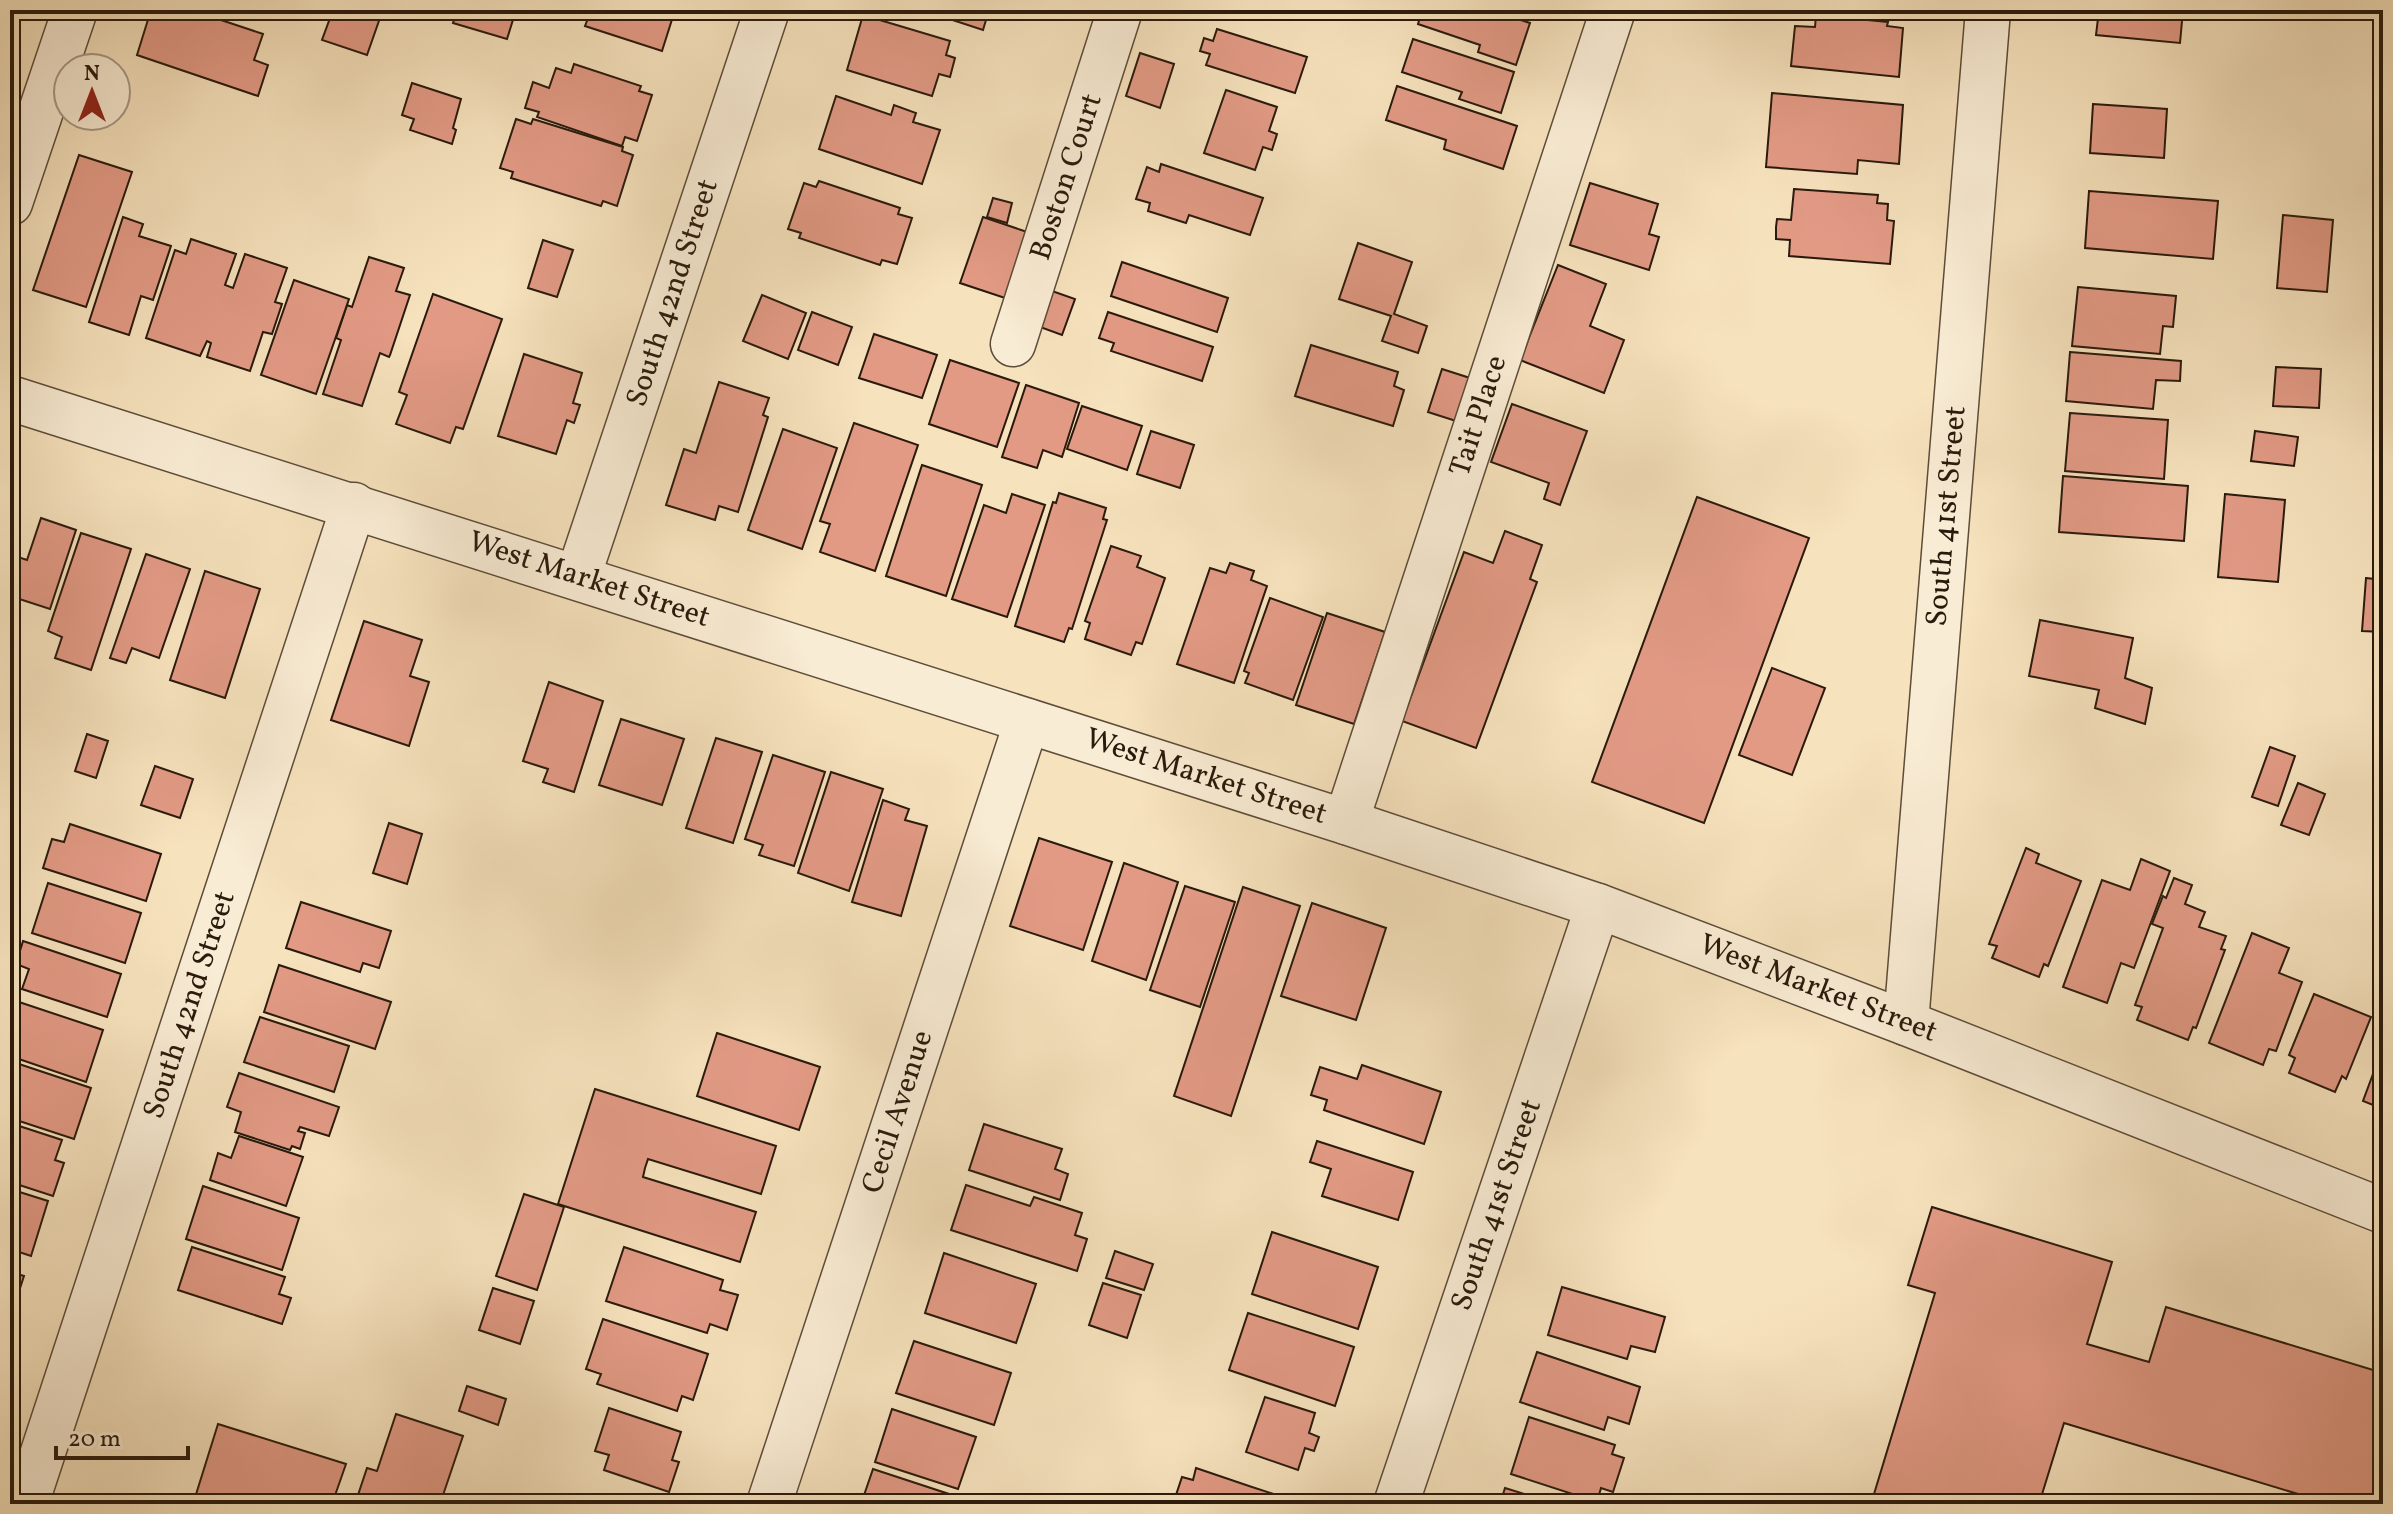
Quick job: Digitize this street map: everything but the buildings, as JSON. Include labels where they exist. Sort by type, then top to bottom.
[{"type":"street","points":[[10,203],[75,10]]},
{"type":"street","name":"South 42nd Street","points":[[578,577],[767,10]]},
{"type":"street","name":"Boston Court","points":[[1013,344],[1120,10]]},
{"type":"street","name":"Tait Place","points":[[1346,822],[1613,10]]},
{"type":"street","name":"South 41st Street","points":[[1906,1023],[1988,10]]},
{"type":"street","name":"West Market Street","points":[[10,398],[1346,822],[1598,906],[1906,1023],[2383,1211]]},
{"type":"street","name":"South 42nd Street","points":[[26,1504],[354,505]]},
{"type":"street","name":"Cecil Avenue","points":[[769,1504],[1027,721]]},
{"type":"street","name":"South 41st Street","points":[[1396,1504],[1598,906]]}]
